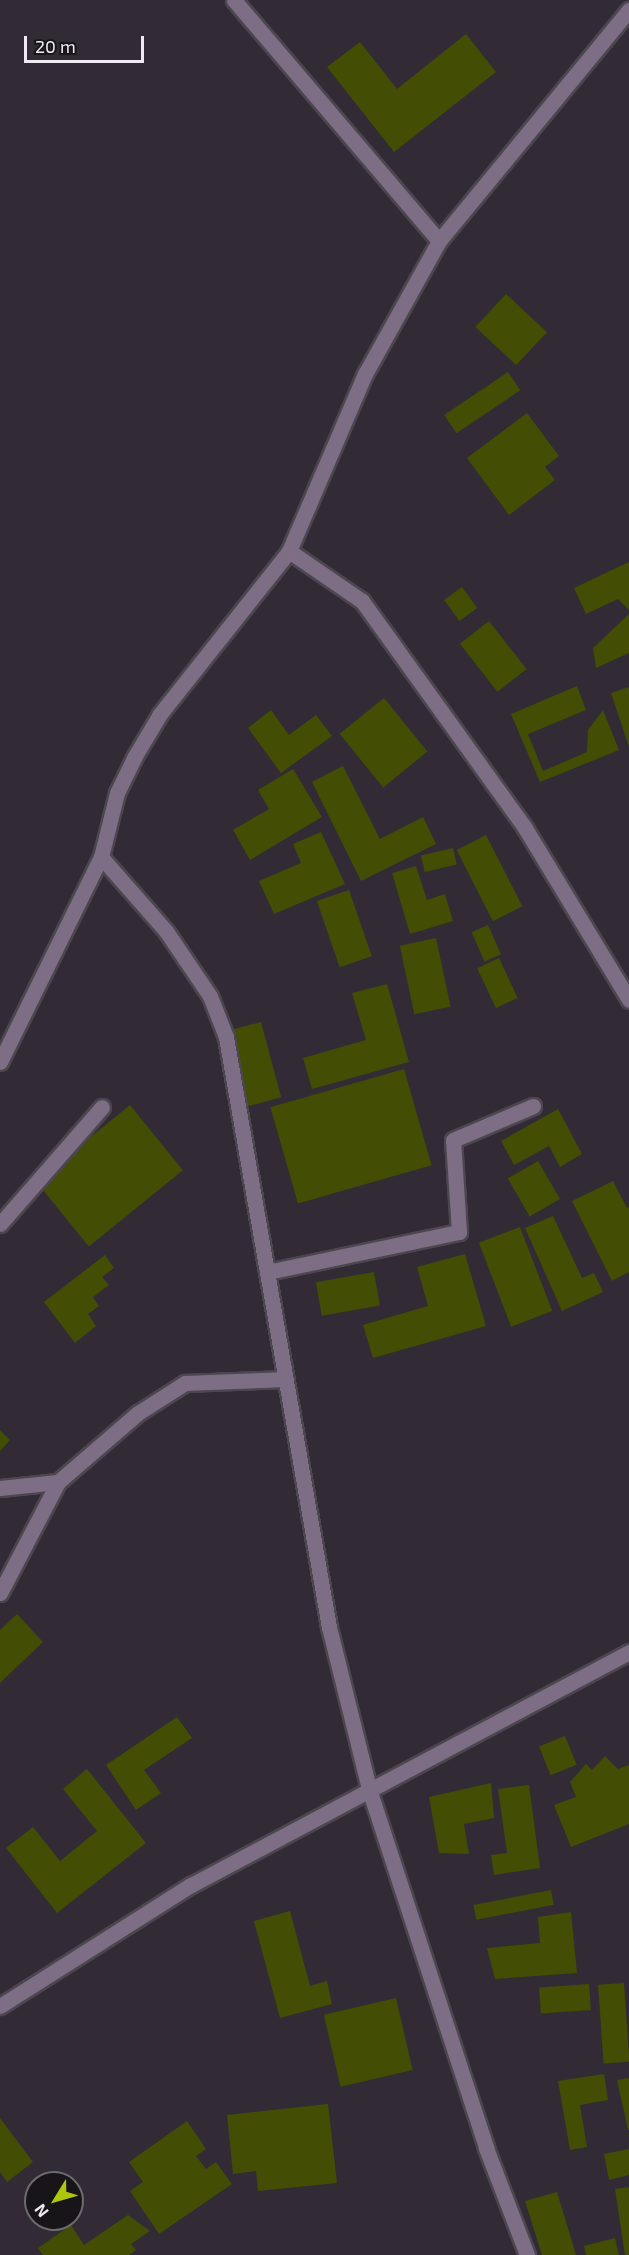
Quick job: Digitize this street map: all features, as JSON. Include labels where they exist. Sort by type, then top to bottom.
[{"type":"street","points":[[234,0],[439,241]]},
{"type":"street","points":[[0,1062],[100,857],[117,793],[160,714],[289,551],[365,374],[439,241],[629,10]]},
{"type":"street","points":[[289,551],[362,601],[525,828],[629,1000]]},
{"type":"street","points":[[100,857],[166,931],[210,996],[226,1037],[329,1627],[369,1789],[479,2127],[527,2255]]},
{"type":"street","points":[[267,1272],[459,1232],[453,1140],[533,1106]]},
{"type":"street","points":[[0,1224],[102,1107]]},
{"type":"street","points":[[0,1593],[58,1482],[138,1413],[185,1383],[286,1379]]},
{"type":"street","points":[[0,1488],[58,1482]]},
{"type":"street","points":[[0,2006],[191,1885],[629,1652]]},
{"type":"building","points":[[466,34],[496,72],[394,152],[327,67],[360,42],[397,89]]},
{"type":"building","points":[[506,294],[547,332],[516,365],[475,327]]},
{"type":"building","points":[[508,372],[520,390],[456,433],[444,415]]},
{"type":"building","points":[[527,413],[559,456],[545,467],[555,480],[509,515],[467,458]]},
{"type":"building","points":[[629,562],[629,610],[618,599],[586,614],[574,588]]},
{"type":"building","points":[[462,587],[477,608],[459,621],[444,600]]},
{"type":"building","points":[[629,614],[629,653],[596,668],[593,648]]},
{"type":"building","points":[[489,621],[527,669],[497,692],[460,644]]},
{"type":"building","points":[[577,686],[586,710],[528,734],[543,771],[587,752],[588,730],[603,710],[619,750],[540,782],[511,714]]},
{"type":"building","points":[[629,687],[629,747],[611,693]]},
{"type":"building","points":[[384,698],[427,752],[383,787],[340,734]]},
{"type":"building","points":[[271,710],[289,735],[316,715],[332,736],[281,773],[248,728]]},
{"type":"building","points":[[343,766],[380,839],[423,817],[436,844],[361,881],[312,782]]},
{"type":"building","points":[[293,769],[322,817],[250,860],[233,830],[269,809],[258,790]]},
{"type":"building","points":[[321,832],[345,884],[274,914],[259,881],[301,863],[293,844]]},
{"type":"building","points":[[486,835],[522,906],[493,921],[457,850]]},
{"type":"building","points":[[453,848],[457,865],[425,872],[421,855]]},
{"type":"building","points":[[416,866],[427,900],[445,894],[453,921],[410,934],[392,873]]},
{"type":"building","points":[[349,890],[372,956],[340,967],[317,901]]},
{"type":"building","points":[[488,925],[501,954],[485,962],[472,932]]},
{"type":"building","points":[[436,938],[451,1006],[414,1014],[400,946]]},
{"type":"building","points":[[499,958],[518,998],[496,1008],[477,968]]},
{"type":"building","points":[[387,984],[409,1062],[312,1089],[303,1058],[366,1040],[352,993]]},
{"type":"building","points":[[261,1022],[281,1097],[248,1106],[228,1031]]},
{"type":"building","points":[[404,1069],[432,1165],[298,1203],[270,1107]]},
{"type":"building","points":[[130,1105],[183,1170],[89,1246],[36,1181]]},
{"type":"building","points":[[558,1109],[582,1154],[560,1167],[549,1146],[514,1165],[501,1141]]},
{"type":"building","points":[[538,1161],[560,1199],[530,1217],[508,1178]]},
{"type":"building","points":[[613,1181],[627,1208],[629,1207],[629,1272],[612,1281],[572,1201]]},
{"type":"building","points":[[553,1216],[582,1278],[594,1273],[603,1292],[562,1311],[525,1228]]},
{"type":"building","points":[[520,1227],[552,1311],[511,1327],[479,1243]]},
{"type":"building","points":[[465,1254],[486,1326],[373,1358],[363,1325],[428,1306],[417,1267]]},
{"type":"building","points":[[105,1255],[114,1268],[102,1277],[109,1285],[93,1297],[99,1306],[88,1314],[96,1326],[75,1343],[44,1302]]},
{"type":"building","points":[[374,1272],[380,1305],[322,1316],[316,1282]]},
{"type":"building","points":[[0,1430],[10,1440],[0,1451]]},
{"type":"building","points":[[17,1614],[43,1642],[0,1683],[0,1630]]},
{"type":"building","points":[[177,1717],[192,1738],[144,1770],[161,1793],[136,1810],[106,1765]]},
{"type":"building","points":[[565,1736],[577,1765],[551,1775],[539,1746]]},
{"type":"building","points":[[605,1756],[618,1769],[629,1765],[629,1824],[571,1847],[554,1805],[576,1797],[570,1782],[586,1764],[592,1770]]},
{"type":"building","points":[[87,1769],[146,1843],[57,1913],[6,1848],[33,1827],[60,1861],[97,1831],[63,1789]]},
{"type":"building","points":[[491,1783],[494,1818],[464,1824],[469,1854],[439,1853],[429,1797]]},
{"type":"building","points":[[529,1785],[540,1868],[494,1875],[491,1855],[507,1853],[498,1789]]},
{"type":"building","points":[[551,1890],[554,1905],[476,1920],[473,1905]]},
{"type":"building","points":[[290,1911],[310,1986],[327,1981],[332,2004],[280,2018],[254,1921]]},
{"type":"building","points":[[571,1912],[577,1973],[495,1979],[487,1948],[540,1943],[538,1917]]},
{"type":"building","points":[[624,1983],[629,2062],[604,2064],[598,1985]]},
{"type":"building","points":[[589,1984],[591,2010],[541,2013],[539,1987]]},
{"type":"building","points":[[396,1998],[413,2070],[341,2087],[324,2015]]},
{"type":"building","points":[[604,2074],[608,2100],[580,2105],[587,2147],[570,2150],[558,2081]]},
{"type":"building","points":[[629,2078],[629,2130],[628,2130],[617,2080]]},
{"type":"building","points":[[328,2104],[337,2183],[258,2191],[256,2171],[233,2174],[227,2115]]},
{"type":"building","points":[[0,2118],[33,2162],[7,2182],[0,2172]]},
{"type":"building","points":[[187,2121],[206,2149],[196,2156],[206,2169],[216,2162],[232,2184],[159,2234],[130,2191],[143,2182],[129,2162]]},
{"type":"building","points":[[629,2149],[629,2175],[609,2180],[604,2154]]},
{"type":"building","points":[[629,2187],[629,2255],[625,2255],[615,2189]]},
{"type":"building","points":[[557,2192],[576,2255],[542,2255],[525,2201]]},
{"type":"building","points":[[128,2215],[150,2231],[131,2244],[136,2250],[129,2255],[43,2255],[38,2248],[62,2231],[75,2231],[84,2245]]},
{"type":"building","points":[[615,2238],[619,2255],[586,2255],[584,2246]]}]
